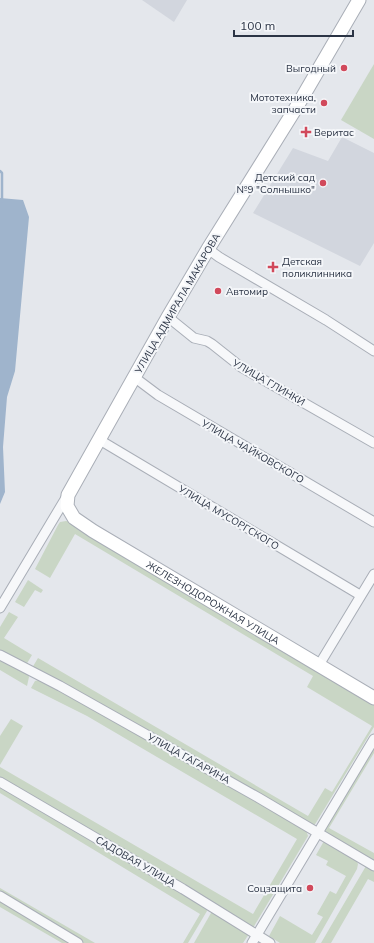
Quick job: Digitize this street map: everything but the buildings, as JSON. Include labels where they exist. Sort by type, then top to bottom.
[{"type":"street","name":"УЛИЦА АДМИРАЛА МАКАРОВА","points":[[0,608],[68,495],[98,439],[208,249],[299,103],[359,0]]},
{"type":"street","points":[[208,249],[326,320],[374,351]]},
{"type":"street","name":"УЛИЦА ГЛИНКИ","points":[[168,317],[194,338],[207,341],[212,344],[241,367],[374,443]]},
{"type":"street","name":"УЛИЦА ЧАЙКОВСКОГО","points":[[134,377],[158,396],[374,522]]},
{"type":"street","name":"УЛИЦА МУСОРГСКОГО","points":[[98,439],[360,595]]},
{"type":"street","name":"ЖЕЛЕЗНОДОРОЖНАЯ УЛИЦА","points":[[68,495],[67,506],[74,518],[93,531],[374,698]]},
{"type":"street","points":[[319,665],[374,574]]},
{"type":"street","name":"УЛИЦА ГАГАРИНА","points":[[0,655],[74,694],[259,798],[374,866]]},
{"type":"street","points":[[254,939],[374,738]]},
{"type":"street","name":"САДОВАЯ УЛИЦА","points":[[0,782],[177,885],[254,939],[270,943]]},
{"type":"street","points":[[0,896],[78,943]]},
{"type":"shaded area","points":[[142,0],[187,0],[174,22]]},
{"type":"shaded area","name":"Детский сад №9 \"Солнышко\"","points":[[342,137],[374,153],[374,243],[360,266],[253,213],[293,148],[328,161]]},
{"type":"green space","points":[[374,64],[374,139],[341,120]]},
{"type":"green space","points":[[60,522],[71,522],[374,704],[374,727],[314,826],[32,668],[38,658],[308,816],[325,788],[332,792],[372,726],[307,687],[313,676],[75,534],[50,578],[35,569],[58,525]]},
{"type":"green space","points":[[28,580],[43,590],[41,593],[35,590],[24,607],[15,602]]},
{"type":"green space","points":[[9,612],[18,617],[4,638],[32,655],[26,665],[0,651],[0,627]]},
{"type":"green space","points":[[0,659],[28,674],[29,677],[27,686],[0,670]]},
{"type":"green space","points":[[39,680],[259,801],[306,830],[308,836],[253,928],[0,779],[0,767],[253,914],[297,839],[87,716],[31,688],[35,681]]},
{"type":"green space","points":[[11,719],[23,726],[0,765],[0,736]]},
{"type":"green space","points":[[374,746],[374,753],[329,828],[374,853],[374,862],[325,833],[324,829]]},
{"type":"green space","points":[[0,785],[206,906],[207,911],[188,943],[183,943],[200,914],[0,793]]},
{"type":"green space","points":[[324,841],[356,860],[358,864],[357,869],[315,943],[280,943],[269,936],[280,916],[312,935],[323,917],[317,914],[330,891],[336,894],[346,876],[326,865],[328,861],[316,855]]},
{"type":"green space","points":[[366,866],[374,870],[374,882],[368,879],[331,943],[321,943]]},
{"type":"green space","points":[[0,888],[95,943],[84,943],[0,893]]},
{"type":"green space","points":[[0,899],[72,943],[62,943],[0,907]]},
{"type":"green space","points":[[211,913],[214,913],[249,934],[243,943],[194,943]]},
{"type":"water","points":[[0,198],[23,200],[29,217],[15,371],[7,397],[3,447],[5,492],[0,504]]},
{"type":"waterway","points":[[0,171],[2,173],[2,201]]},
{"type":"place","name":"Выгодный","points":[[344,68]]},
{"type":"place","name":"Мототехника, запчасти","points":[[324,103]]},
{"type":"place","name":"Веритас","points":[[306,132]]},
{"type":"place","name":"Детский сад №9 \"Солнышко\"","points":[[323,183]]},
{"type":"place","name":"Детская поликлинника","points":[[273,267]]},
{"type":"place","name":"Автомир","points":[[218,291]]},
{"type":"place","name":"Соцзащита","points":[[310,888]]}]
